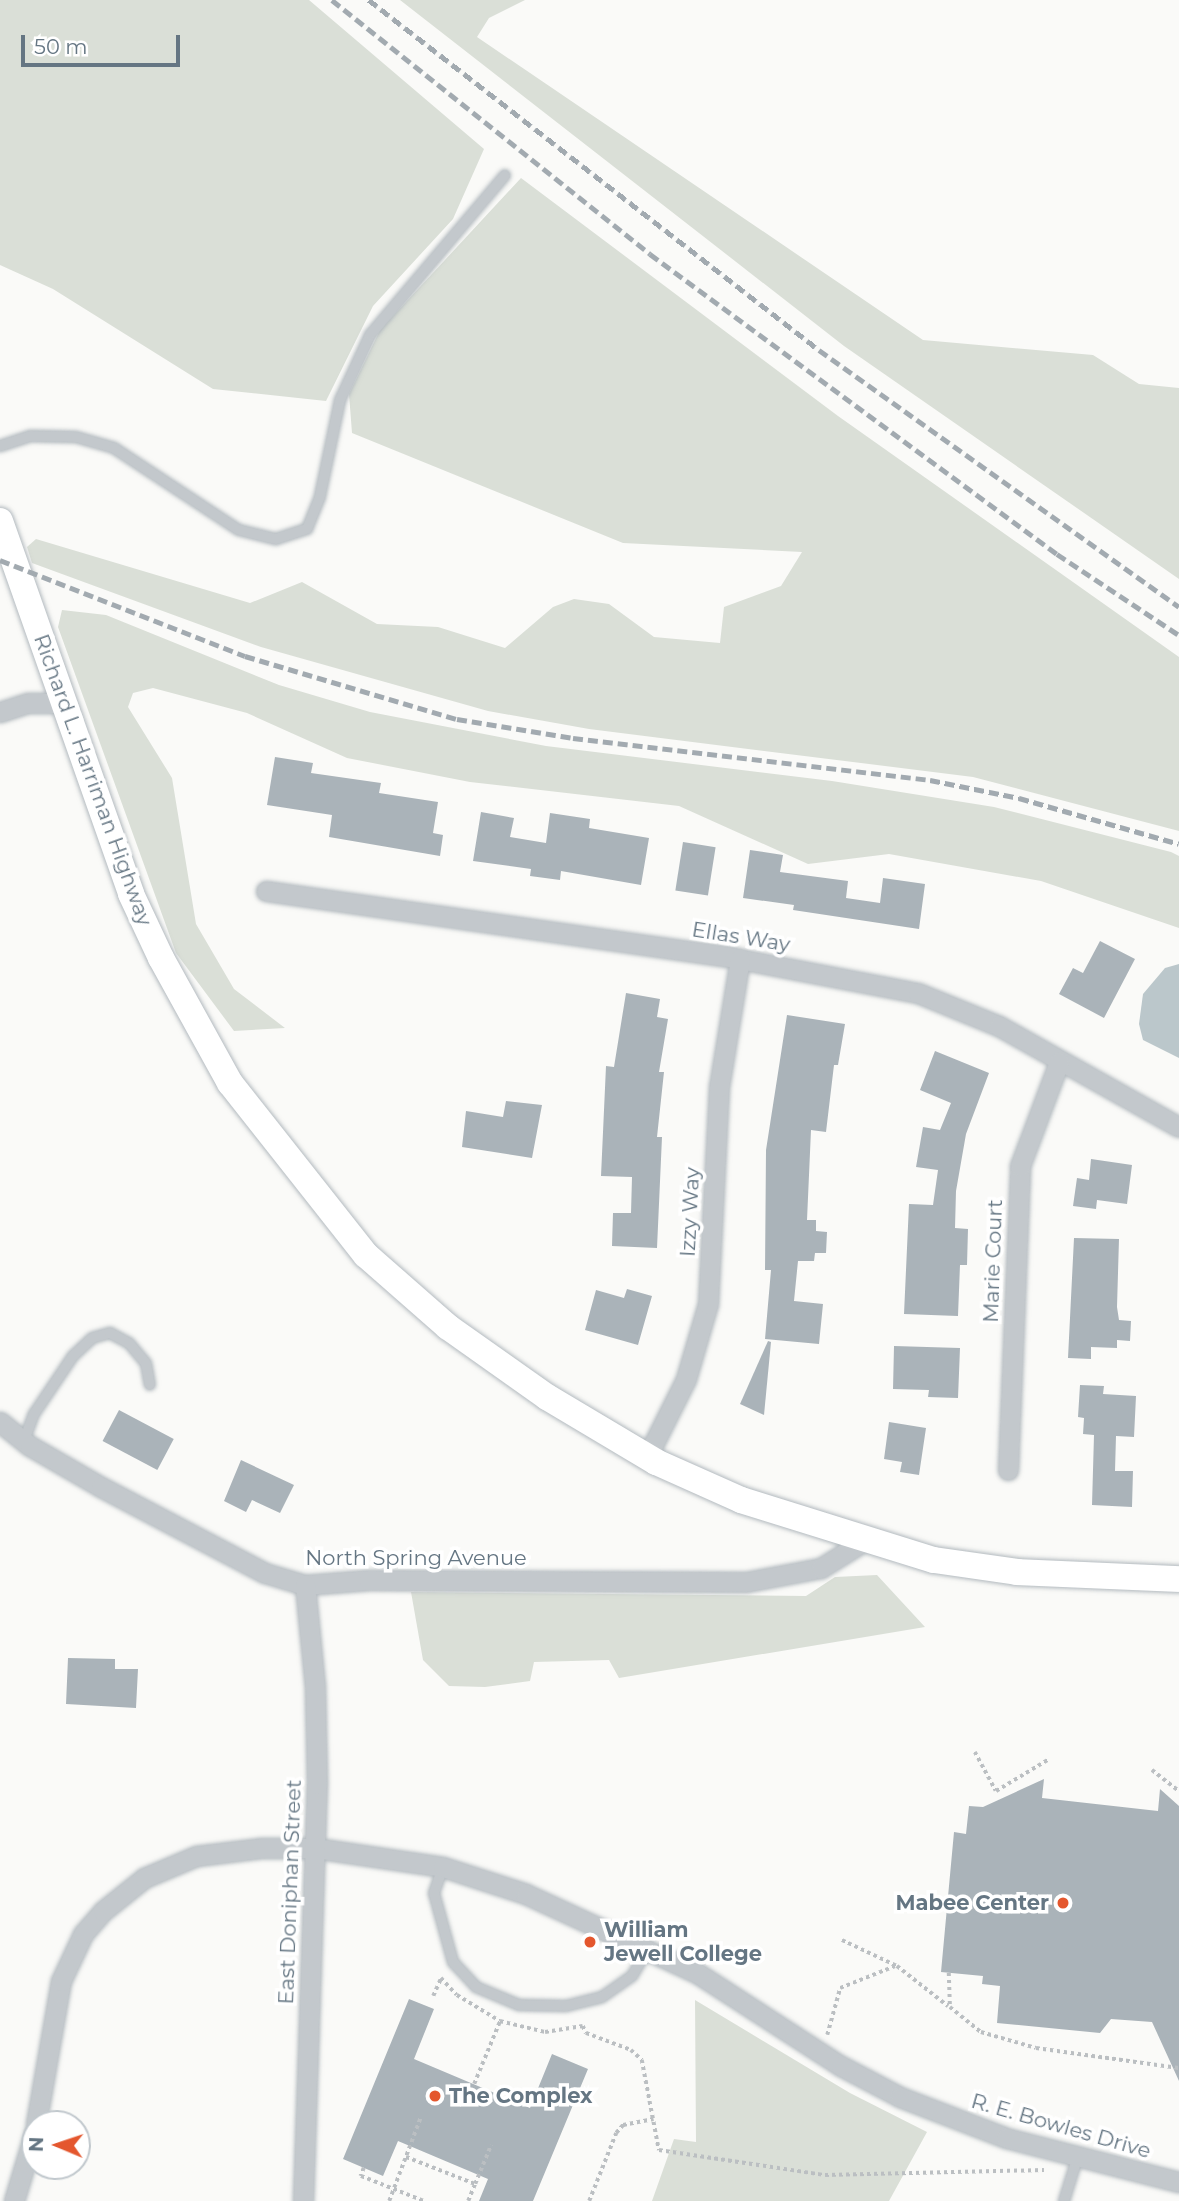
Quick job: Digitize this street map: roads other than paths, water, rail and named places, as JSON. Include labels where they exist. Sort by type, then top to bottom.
[{"type":"main road","name":"Richard L. Harriman Highway","points":[[0,521],[131,894],[161,958],[230,1083],[309,1188],[366,1255],[448,1327],[547,1397],[647,1457],[741,1500],[864,1541],[934,1560],[1017,1572],[1179,1578]]},
{"type":"street","points":[[0,712],[28,703],[64,703]]},
{"type":"street","name":"Ellas Way","points":[[266,891],[740,960],[918,993],[964,1008],[1179,1127]]},
{"type":"street","name":"Izzy Way","points":[[647,1457],[686,1379],[708,1304],[719,1087],[740,960]]},
{"type":"street","name":"Marie Court","points":[[1008,1470],[1020,1166],[1059,1062]]},
{"type":"street","name":"North Spring Avenue","points":[[0,1422],[24,1442],[265,1573],[305,1585],[369,1580],[746,1582],[821,1568],[864,1541]]},
{"type":"street","name":"East Doniphan Street","points":[[303,2201],[315,1848],[315,1686],[305,1585]]},
{"type":"street","name":"R. E. Bowles Drive","points":[[38,2110],[57,1993],[83,1934],[103,1911],[144,1878],[196,1856],[261,1848],[315,1848],[443,1867],[526,1894],[649,1948],[707,1979],[841,2066],[900,2096],[1006,2138],[1179,2182]]},
{"type":"street","points":[[14,2201],[21,2178]]},
{"type":"lane","points":[[0,446],[30,436],[76,437],[114,448],[239,530],[276,539],[307,529],[320,496],[340,400],[370,335],[505,175]]},
{"type":"lane","points":[[24,1442],[27,1424],[73,1356],[92,1338],[110,1334],[129,1343],[146,1363],[150,1385]]},
{"type":"lane","points":[[443,1867],[434,1893],[453,1962],[476,1987],[519,2005],[566,2006],[602,1997],[632,1976],[649,1948]]},
{"type":"lane","points":[[1064,2201],[1078,2156]]},
{"type":"railway","points":[[332,0],[650,254],[1057,554],[1179,635]]},
{"type":"railway","points":[[369,0],[819,350],[1179,607]]},
{"type":"railway","points":[[0,560],[245,656],[457,719],[573,738],[930,780],[1019,798],[1179,844]]},
{"type":"place","name":"Mabee Center","points":[[1063,1903]]},
{"type":"place","name":"William Jewell College","points":[[590,1942]]},
{"type":"place","name":"The Complex","points":[[435,2096]]}]
